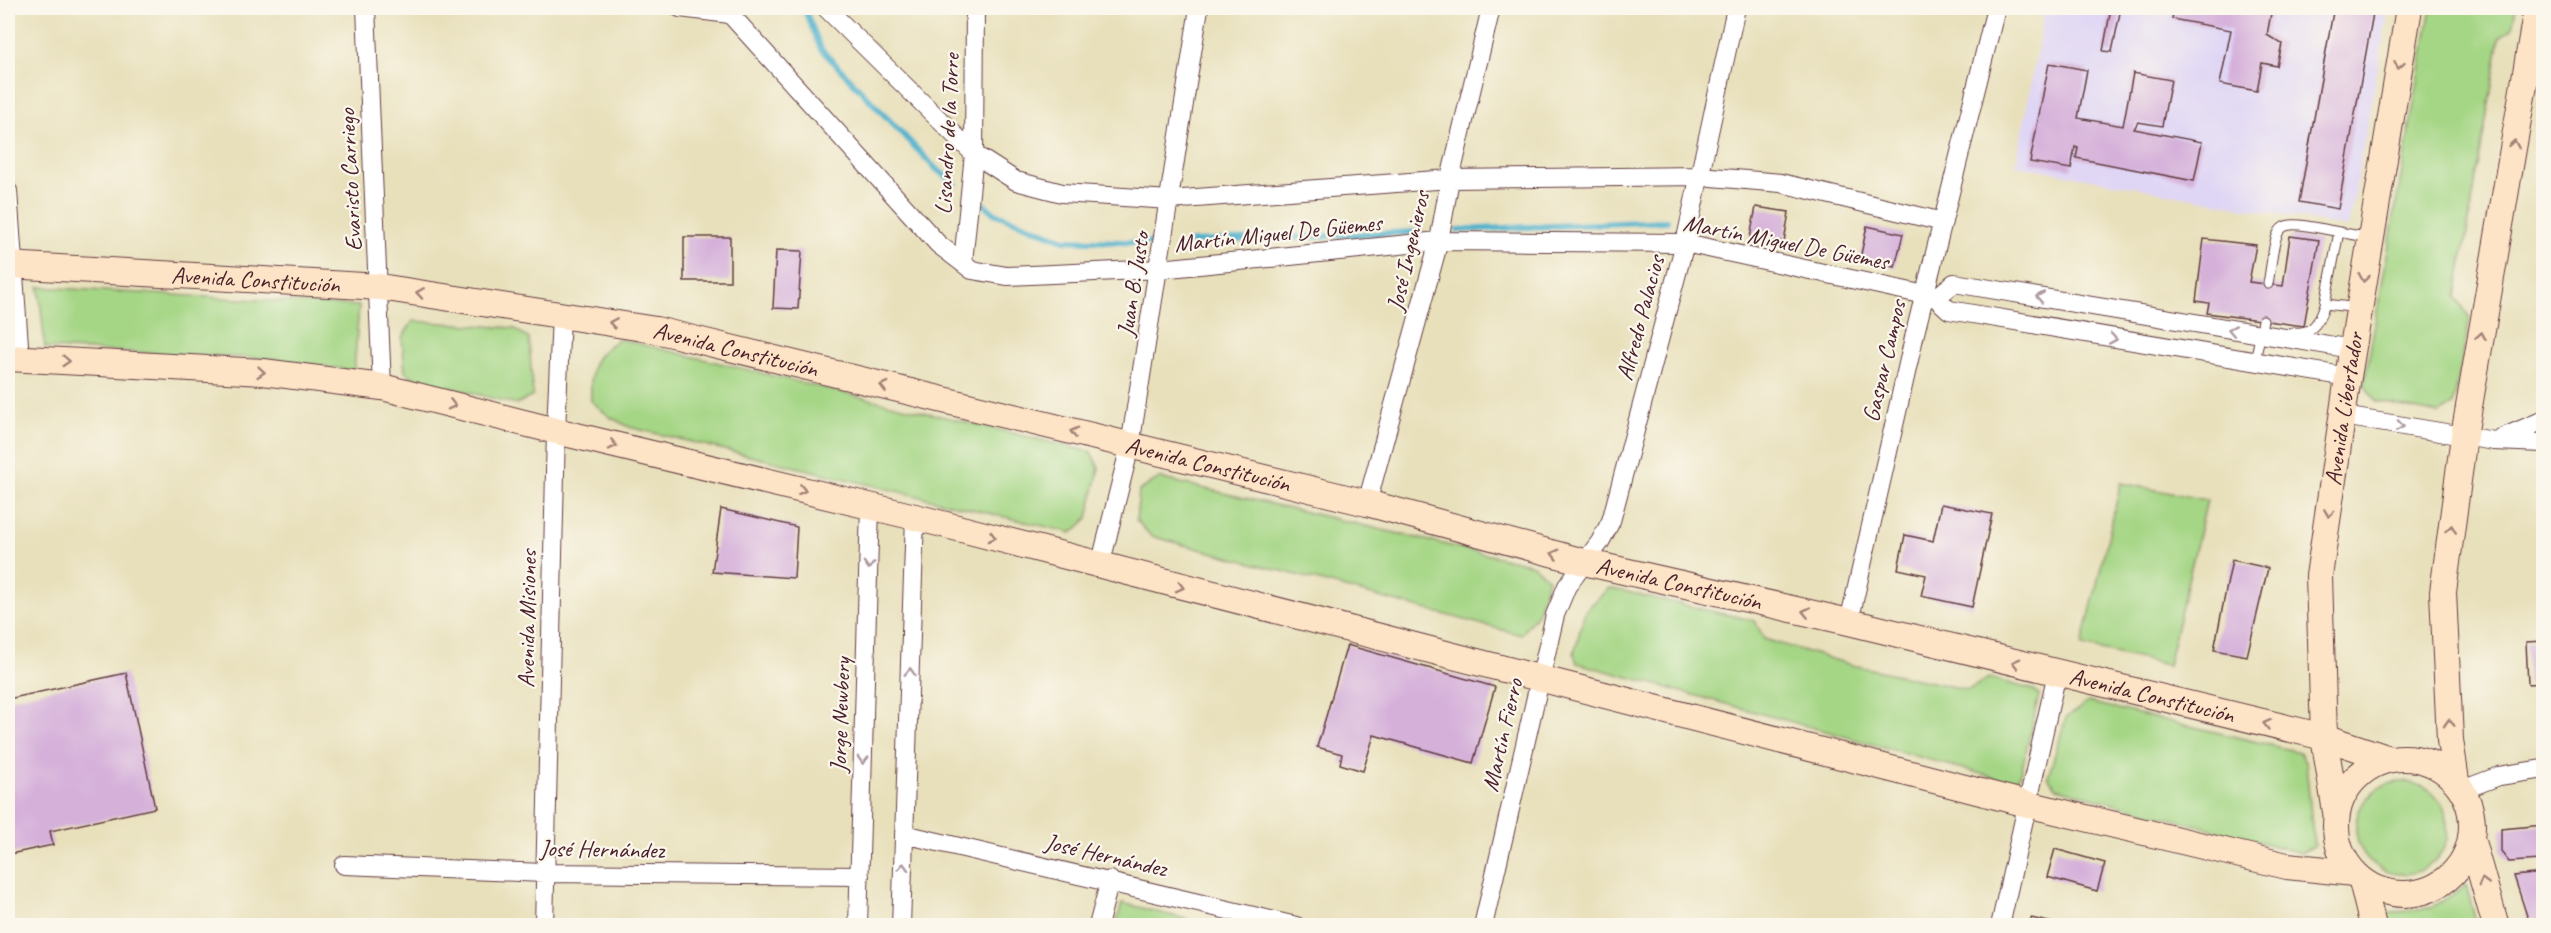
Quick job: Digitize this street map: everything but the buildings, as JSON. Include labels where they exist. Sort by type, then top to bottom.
[{"type":"main road","name":"Avenida Libertador","points":[[2336,812],[2324,737],[2319,576],[2352,349],[2409,8]]},
{"type":"main road","points":[[2496,926],[2471,838],[2471,813],[2459,785],[2450,740],[2443,592],[2464,436],[2537,8]]},
{"type":"main road","name":"Avenida Constitución","points":[[11,265],[380,287],[656,330],[1366,503],[1584,562],[1849,622],[2324,737],[2390,759]]},
{"type":"main road","points":[[14,359],[263,372],[382,387],[915,517],[2027,804],[2287,866],[2358,877],[2383,892],[2406,895],[2429,890],[2448,878],[2463,860],[2471,838]]},
{"type":"main road","points":[[2373,926],[2358,877],[2342,855],[2335,834],[2336,812],[2347,788],[2365,769],[2390,759],[2407,757],[2424,760],[2439,767],[2459,785]]},
{"type":"street","name":"Evaristo Carriego","points":[[366,8],[380,287],[382,387]]},
{"type":"street","points":[[680,8],[730,11]]},
{"type":"street","name":"Martín Miguel De Güemes","points":[[826,8],[974,154],[1016,181],[1062,193],[1170,200],[1450,179],[1700,176],[1781,183],[1943,222]]},
{"type":"street","name":"Lisandro de la Torre","points":[[963,262],[974,154],[975,8]]},
{"type":"street","name":"Juan B. Justo","points":[[1100,566],[1130,446],[1160,269],[1199,8]]},
{"type":"street","name":"José Ingenieros","points":[[1366,503],[1439,241],[1450,179],[1491,8]]},
{"type":"street","name":"Alfredo Palacios","points":[[1584,562],[1600,542],[1611,521],[1685,243],[1736,8]]},
{"type":"street","name":"Gaspar Campos","points":[[1849,622],[1930,296],[1943,222],[1996,8]]},
{"type":"street","name":"Martín Miguel De Güemes","points":[[730,11],[938,244],[972,270],[1007,276],[1160,269],[1439,241],[1685,243],[1930,296],[1949,310],[2348,377]]},
{"type":"street","points":[[8,191],[14,359]]},
{"type":"street","points":[[1930,296],[1954,283],[2262,328],[2352,349]]},
{"type":"street","name":"Avenida Misiones","points":[[544,926],[561,315]]},
{"type":"street","points":[[2343,416],[2494,441],[2544,442]]},
{"type":"street","points":[[2494,441],[2544,420]]},
{"type":"street","name":"Jorge Newbery","points":[[858,926],[870,506]]},
{"type":"street","points":[[901,926],[915,517]]},
{"type":"street","name":"Martín Fierro","points":[[1483,926],[1555,615],[1567,586],[1584,562]]},
{"type":"street","points":[[2000,926],[2057,673]]},
{"type":"street","points":[[2459,785],[2544,769]]},
{"type":"street","name":"José Hernández","points":[[904,834],[1110,880],[1296,926]]},
{"type":"street","name":"José Hernández","points":[[344,865],[545,873],[860,876]]},
{"type":"street","points":[[1098,926],[1110,880]]},
{"type":"lane","points":[[2268,284],[2276,235],[2280,227],[2290,223],[2370,238]]},
{"type":"lane","points":[[2255,363],[2262,328],[2302,333],[2312,328],[2320,320],[2338,232]]},
{"type":"lane","points":[[2325,304],[2359,308]]},
{"type":"shaded area","points":[[2045,8],[2389,8],[2348,227],[2016,165]]},
{"type":"green space","points":[[2431,8],[2516,8],[2512,28],[2500,37],[2456,297],[2470,318],[2453,405],[2438,414],[2376,401],[2364,385]]},
{"type":"green space","points":[[39,287],[359,306],[354,371],[276,359],[45,348]]},
{"type":"green space","points":[[413,321],[514,328],[529,339],[533,396],[516,404],[417,379],[405,372],[402,338]]},
{"type":"green space","points":[[619,339],[1091,452],[1099,468],[1088,518],[1072,533],[629,427],[610,417],[591,401],[592,372],[597,358]]},
{"type":"green space","points":[[1159,478],[1533,565],[1548,579],[1537,614],[1521,635],[1151,536],[1136,520],[1139,491]]},
{"type":"green space","points":[[2121,483],[2207,500],[2168,665],[2082,646]]},
{"type":"green space","points":[[1609,588],[1755,621],[1764,639],[1852,665],[1968,690],[1989,678],[2034,690],[2039,695],[2021,773],[2014,783],[1577,663],[1574,654],[1585,611]]},
{"type":"green space","points":[[2088,702],[2299,752],[2306,764],[2314,846],[2301,853],[2057,788],[2048,777],[2066,718]]},
{"type":"green space","points":[[2402,782],[2420,786],[2434,796],[2444,810],[2448,828],[2444,846],[2434,860],[2420,870],[2402,874],[2384,870],[2370,860],[2360,846],[2356,828],[2360,810],[2370,796],[2384,786]]},
{"type":"green space","points":[[2466,885],[2477,925],[2390,925],[2386,912],[2429,908]]},
{"type":"green space","points":[[1122,903],[1209,925],[1116,925]]},
{"type":"waterway","points":[[804,8],[821,49],[935,168],[955,183]]},
{"type":"waterway","points":[[985,205],[994,213],[1064,240],[1150,243]]},
{"type":"waterway","points":[[1458,230],[1667,221]]},
{"type":"waterway","points":[[1192,242],[1415,232]]}]
